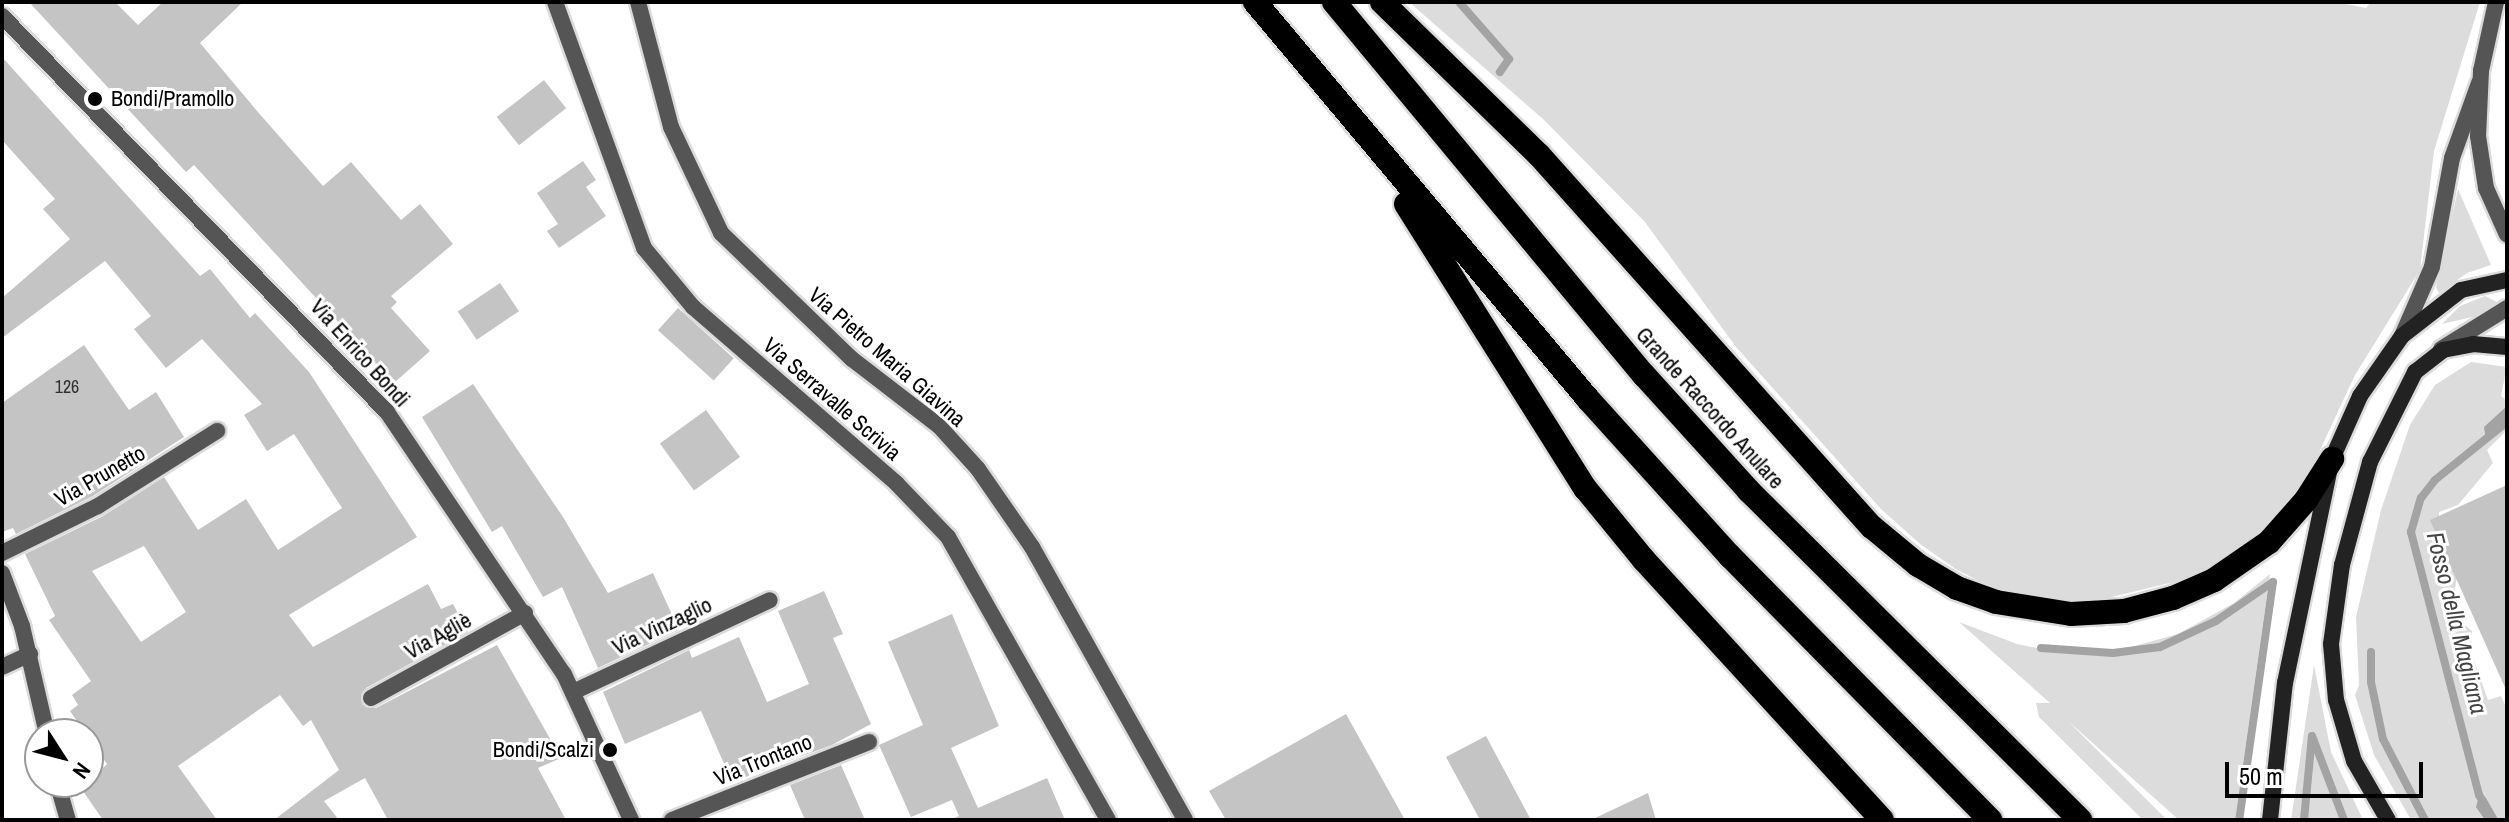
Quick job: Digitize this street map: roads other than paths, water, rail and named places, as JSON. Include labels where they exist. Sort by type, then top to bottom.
[{"type":"highway","points":[[1255,2],[1367,140],[1588,399],[1730,556],[1990,820]]},
{"type":"highway","name":"Grande Raccordo Anulare","points":[[1334,2],[1644,375],[1749,491],[2080,820]]},
{"type":"highway","points":[[1382,2],[1548,165],[1872,527],[1918,565],[1957,588],[1996,602],[2071,614],[2124,611],[2173,598],[2214,580],[2269,542],[2306,500],[2332,459]]},
{"type":"highway","points":[[1367,140],[1511,377],[1585,488],[1644,560],[1882,820]]},
{"type":"main road","points":[[2270,820],[2285,683],[2332,459],[2360,396],[2402,336],[2461,290],[2507,280]]},
{"type":"main road","points":[[2388,820],[2367,788],[2346,738],[2332,666],[2332,625],[2370,462],[2408,382],[2432,354],[2473,344],[2507,347]]},
{"type":"street","name":"Via Serravalle Scrivia","points":[[555,2],[644,248],[693,307],[897,484],[948,537],[1108,820]]},
{"type":"street","name":"Via Pietro Maria Giavina","points":[[638,2],[671,127],[721,233],[830,339],[939,426],[978,469],[1032,547],[1185,820]]},
{"type":"street","points":[[2402,336],[2432,267],[2452,158],[2479,83],[2496,2]]},
{"type":"street","name":"Via Enrico Bondi","points":[[2,16],[367,387],[525,613],[573,692],[631,820]]},
{"type":"street","points":[[2479,83],[2481,160],[2494,209],[2507,235]]},
{"type":"street","points":[[2432,354],[2507,308]]},
{"type":"street","name":"Via Prunetto","points":[[2,553],[98,506],[217,431]]},
{"type":"street","points":[[2,573],[30,654],[44,718]]},
{"type":"street","name":"Via Vinzaglio","points":[[573,692],[770,600]]},
{"type":"street","name":"Via Agliè","points":[[371,698],[525,613]]},
{"type":"street","points":[[2,667],[30,654]]},
{"type":"street","name":"Via Trontano","points":[[672,820],[869,742]]},
{"type":"street","points":[[62,798],[68,820]]},
{"type":"waterway","points":[[1459,2],[1509,59],[1500,72]]},
{"type":"waterway","name":"Fosso della Magliana","points":[[2494,820],[2479,795],[2411,532],[2421,498],[2435,480],[2507,422]]},
{"type":"waterway","points":[[2041,648],[2113,653],[2160,647],[2216,621],[2273,582],[2239,820]]},
{"type":"waterway","points":[[2371,652],[2371,682],[2383,739],[2425,820]]},
{"type":"waterway","points":[[2304,820],[2312,736],[2344,820]]},
{"type":"place","name":"Bondi/Pramollo","points":[[95,99]]},
{"type":"place","name":"Bondi/Scalzi","points":[[610,750]]}]
